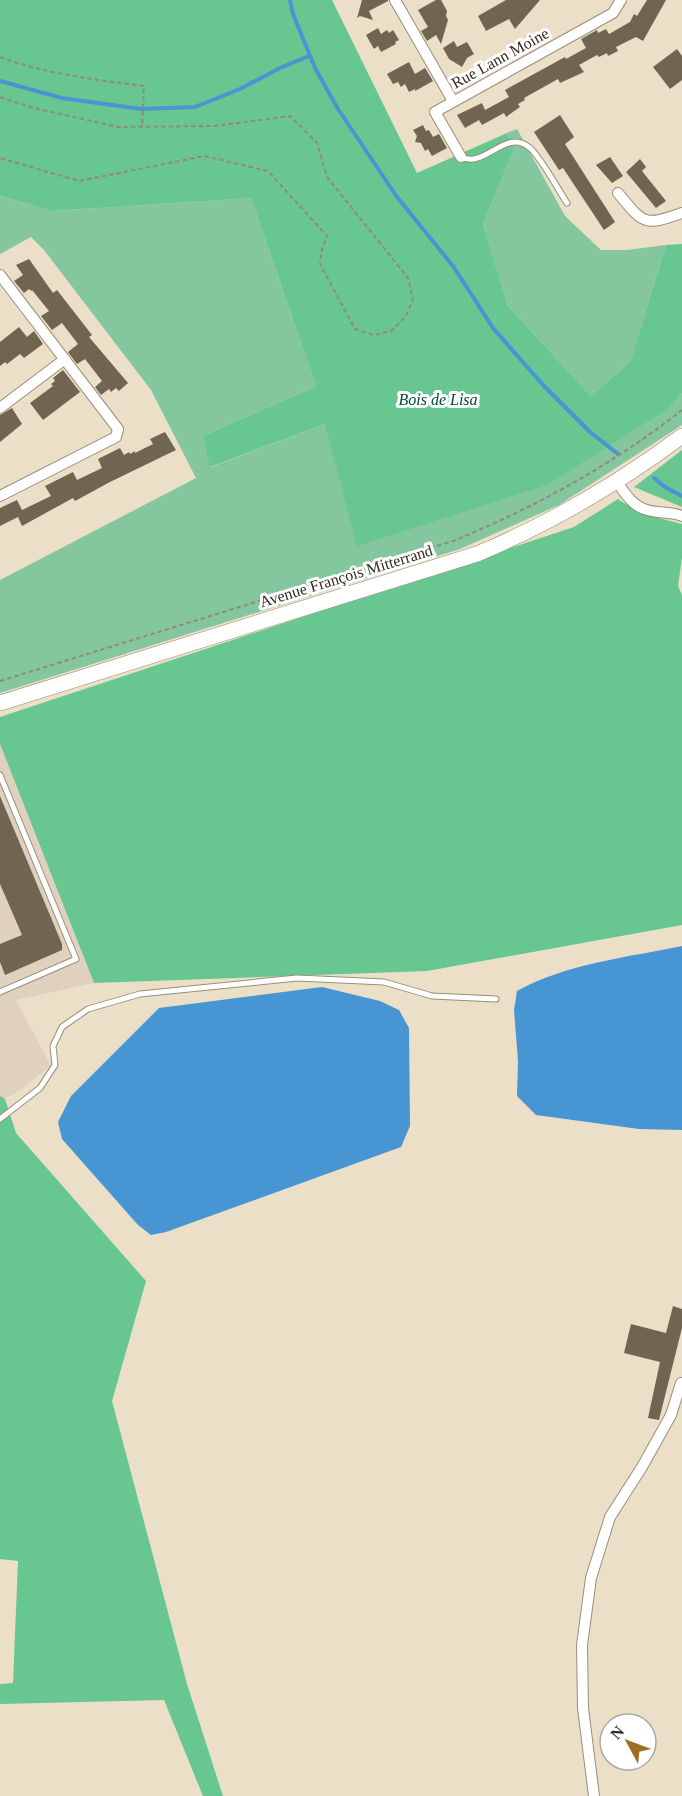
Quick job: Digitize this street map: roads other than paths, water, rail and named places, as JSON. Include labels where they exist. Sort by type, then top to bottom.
[{"type":"main road","name":"Avenue François Mitterrand","points":[[0,703],[477,554],[520,536],[578,506],[639,468],[682,436]]},
{"type":"street","points":[[395,0],[453,101]]},
{"type":"street","name":"Rue Lann Moine","points":[[461,158],[435,112],[613,13],[621,0]]},
{"type":"street","points":[[618,193],[638,216],[646,220],[658,222],[682,213]]},
{"type":"street","points":[[0,275],[118,429],[116,437],[0,496]]},
{"type":"street","points":[[0,408],[65,359]]},
{"type":"street","points":[[617,482],[631,501],[643,509],[682,516]]},
{"type":"street","points":[[594,1796],[583,1708],[582,1645],[591,1578],[610,1517],[642,1467],[671,1415],[681,1383]]},
{"type":"lane","points":[[461,158],[468,161],[475,160],[508,142],[521,142],[531,149],[567,203]]},
{"type":"lane","points":[[0,775],[76,959],[0,992]]},
{"type":"lane","points":[[0,1119],[39,1088],[45,1080],[55,1065],[53,1046],[62,1027],[88,1008],[140,994],[297,978],[384,982],[432,996],[496,999]]},
{"type":"water","points":[[682,946],[682,1130],[639,1129],[536,1115],[517,1096],[518,1061],[514,1010],[517,991],[576,968]]},
{"type":"water","points":[[322,987],[380,1001],[399,1010],[409,1028],[410,1126],[401,1147],[166,1232],[151,1235],[138,1225],[62,1139],[58,1122],[71,1096],[159,1008]]},
{"type":"waterway","points":[[290,0],[293,14],[315,68],[338,109],[397,197],[453,266],[493,328],[543,385],[590,432],[618,454]]},
{"type":"waterway","points":[[0,81],[62,98],[141,109],[195,107],[240,89],[309,56]]},
{"type":"waterway","points":[[654,478],[682,496]]},
{"type":"park label","name":"Bois de Lisa","points":[[438,399]]}]
